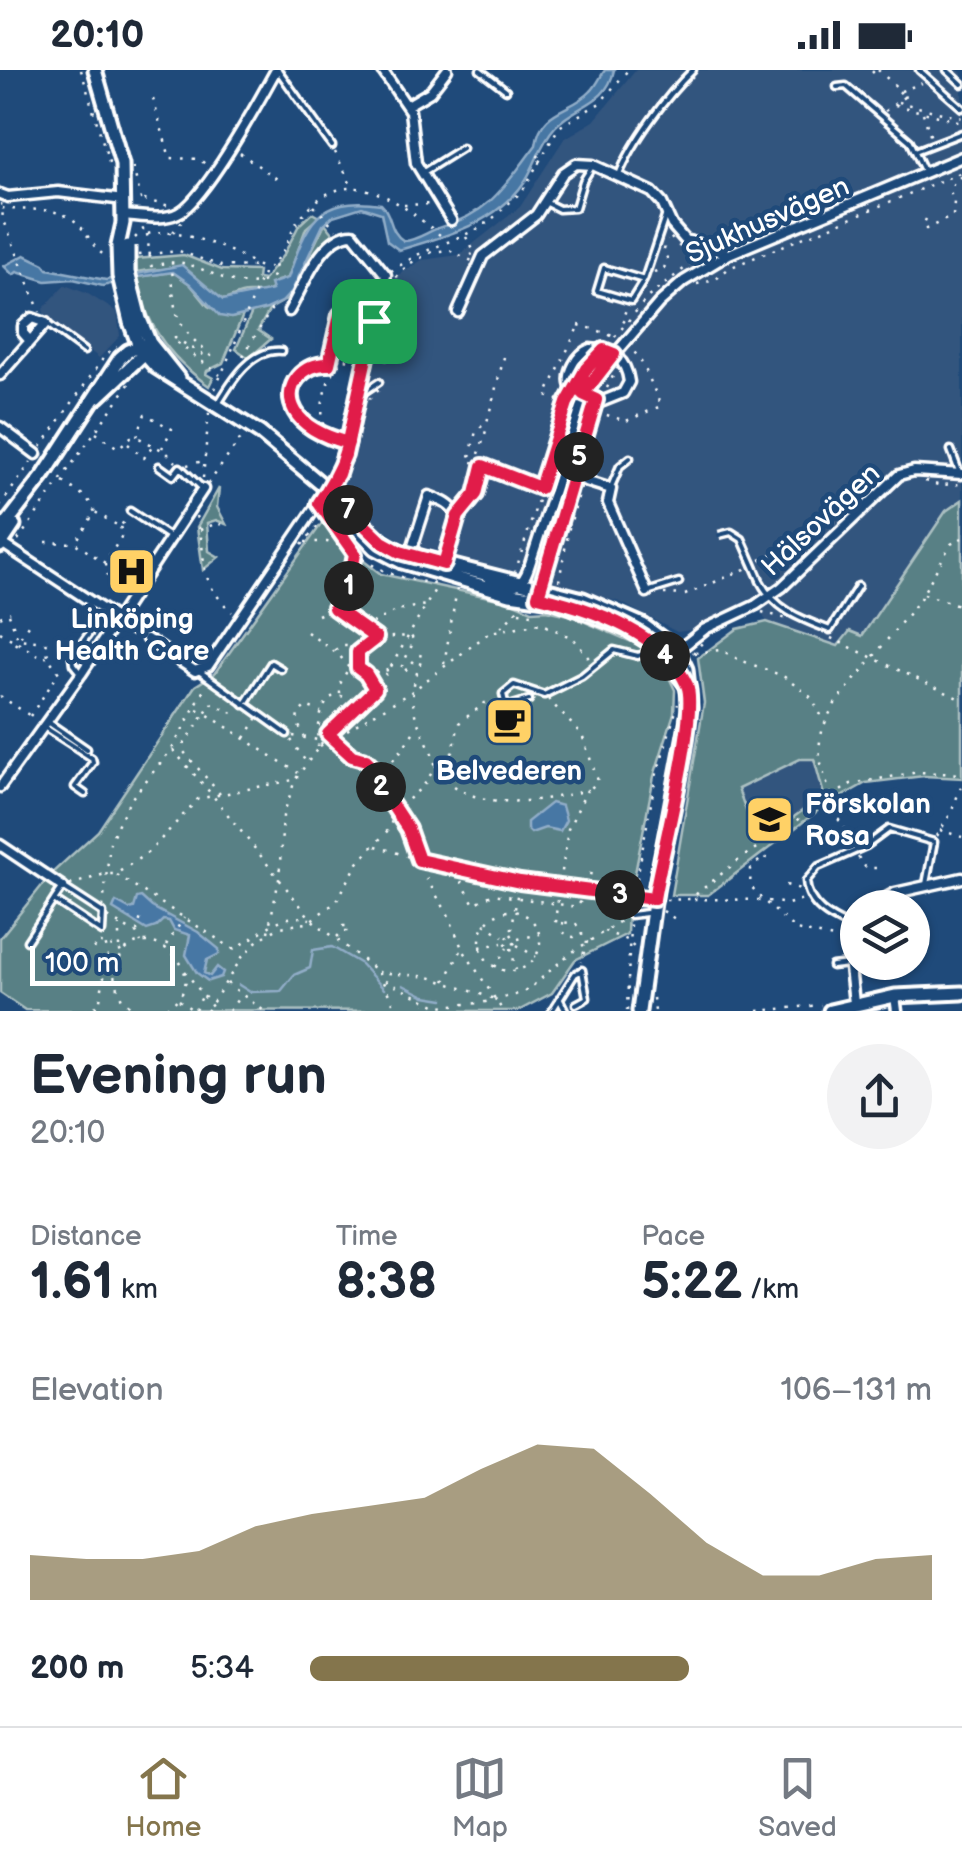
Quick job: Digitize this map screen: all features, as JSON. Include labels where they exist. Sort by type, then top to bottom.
[{"type":"main road","points":[[95,70],[120,153],[124,200],[119,276],[145,349],[214,407],[270,440],[382,542],[441,574],[519,577],[539,596],[600,616],[672,654]]},
{"type":"main road","points":[[94,399],[104,368],[145,349]]},
{"type":"main road","points":[[0,541],[15,499],[94,399],[145,349]]},
{"type":"main road","points":[[328,490],[332,511],[385,555],[510,594],[583,598],[643,625],[686,669],[687,729],[639,1011]]},
{"type":"main road","points":[[831,1007],[895,996],[962,993]]},
{"type":"street","points":[[123,219],[180,212],[215,171],[277,70]]},
{"type":"street","points":[[382,70],[408,105],[416,164],[450,220]]},
{"type":"street","points":[[408,105],[430,92],[447,70]]},
{"type":"street","name":"Sjukhusvägen","points":[[519,577],[583,394],[671,291],[729,254],[962,157]]},
{"type":"street","points":[[458,312],[474,259],[536,214],[569,167],[576,164],[593,165],[652,192],[685,240],[729,254]]},
{"type":"street","points":[[1,195],[58,192],[124,200]]},
{"type":"street","points":[[147,639],[199,671],[208,666],[338,474],[386,275],[353,234],[341,235],[326,249],[289,310]]},
{"type":"street","points":[[0,375],[46,323],[35,318],[27,321],[22,331],[30,341]]},
{"type":"street","points":[[539,596],[596,400],[574,389],[569,379],[580,356],[590,349],[618,357]]},
{"type":"street","name":"Sjukhusvägen","points":[[596,400],[611,399],[626,390],[628,376],[618,357]]},
{"type":"street","points":[[0,427],[36,454]]},
{"type":"street","name":"Hälsovägen","points":[[672,654],[705,629],[770,597],[899,475],[914,471],[961,477]]},
{"type":"street","points":[[573,477],[611,489],[608,504],[647,592]]},
{"type":"street","points":[[0,787],[81,674],[203,488]]},
{"type":"street","points":[[410,555],[429,496],[450,505],[458,516],[441,574]]},
{"type":"street","points":[[0,541],[134,630]]},
{"type":"street","points":[[466,579],[514,588],[519,577]]},
{"type":"street","points":[[0,845],[63,887]]},
{"type":"street","points":[[903,890],[962,878]]},
{"type":"street","points":[[850,980],[854,1003]]},
{"type":"street","points":[[895,996],[898,1011]]},
{"type":"lane","points":[[277,70],[332,146]]},
{"type":"lane","points":[[480,70],[506,90]]},
{"type":"lane","points":[[619,175],[626,158],[680,82],[693,70]]},
{"type":"lane","points":[[920,70],[959,109]]},
{"type":"lane","points":[[947,70],[962,84]]},
{"type":"lane","points":[[837,87],[846,86],[883,113],[910,141],[925,173]]},
{"type":"lane","points":[[915,151],[962,133]]},
{"type":"lane","points":[[422,173],[462,148]]},
{"type":"lane","points":[[545,202],[574,208],[593,165]]},
{"type":"lane","points":[[644,280],[604,268],[597,291],[631,301],[642,289],[666,214]]},
{"type":"lane","points":[[368,350],[393,330],[390,322],[400,292]]},
{"type":"lane","points":[[374,321],[390,322]]},
{"type":"lane","points":[[46,323],[84,351]]},
{"type":"lane","points":[[381,343],[386,356]]},
{"type":"lane","points":[[214,407],[249,362],[271,350],[282,351]]},
{"type":"lane","points":[[329,364],[314,365],[301,373],[292,386],[291,400],[301,419],[327,436],[348,443]]},
{"type":"lane","points":[[358,396],[379,382]]},
{"type":"lane","points":[[951,450],[961,477]]},
{"type":"lane","points":[[611,489],[620,466],[630,458]]},
{"type":"lane","points":[[160,466],[173,476],[180,467],[203,488]]},
{"type":"lane","points":[[130,512],[171,538]]},
{"type":"lane","points":[[720,534],[731,532],[742,539],[770,597],[794,616],[830,630],[858,586]]},
{"type":"lane","points":[[647,592],[679,582]]},
{"type":"lane","points":[[81,674],[72,657],[105,611]]},
{"type":"lane","points":[[529,700],[506,707],[503,694],[514,685],[544,695],[594,667],[614,650],[638,656],[656,647]]},
{"type":"lane","points":[[242,704],[271,663],[282,670]]},
{"type":"lane","points":[[199,671],[287,734]]},
{"type":"lane","points":[[45,725],[87,749]]},
{"type":"lane","points":[[45,725],[92,758],[75,787],[85,794]]},
{"type":"lane","points":[[840,922],[820,911],[809,896],[806,886],[810,874],[889,830],[934,842],[926,884]]},
{"type":"lane","points":[[27,941],[63,887],[102,913],[102,932]]},
{"type":"lane","points":[[54,900],[102,932]]},
{"type":"lane","points":[[630,915],[656,907]]},
{"type":"lane","points":[[832,966],[840,965]]},
{"type":"lane","points":[[552,1011],[574,974],[582,970],[587,998],[576,1004]]},
{"type":"lane","points":[[560,1000],[565,1010]]},
{"type":"path","points":[[81,70],[112,172]]},
{"type":"path","points":[[386,275],[446,240],[478,230],[506,208],[524,190],[559,127],[600,103],[628,70]]},
{"type":"path","points":[[875,71],[901,90],[926,84]]},
{"type":"path","points":[[901,90],[898,94],[912,96],[915,106]]},
{"type":"path","points":[[896,120],[883,113],[904,98],[911,99]]},
{"type":"path","points":[[154,100],[170,158],[200,160],[215,171]]},
{"type":"path","points":[[896,104],[962,120]]},
{"type":"path","points":[[896,104],[962,120]]},
{"type":"path","points":[[957,128],[962,120],[959,109]]},
{"type":"path","points":[[923,112],[931,138]]},
{"type":"path","points":[[923,140],[944,132]]},
{"type":"path","points":[[332,146],[352,188]]},
{"type":"path","points":[[231,147],[277,179]]},
{"type":"path","points":[[539,155],[536,161],[540,163]]},
{"type":"path","points":[[926,219],[926,229],[953,216],[950,190],[962,174]]},
{"type":"path","points":[[692,286],[962,174]]},
{"type":"path","points":[[214,388],[263,273],[275,261],[301,217],[326,196],[352,188],[385,194],[446,240]]},
{"type":"path","points":[[1,195],[3,218],[38,306]]},
{"type":"path","points":[[142,200],[180,212]]},
{"type":"path","points":[[403,205],[440,203]]},
{"type":"path","points":[[312,206],[332,225]]},
{"type":"path","points":[[263,273],[243,256],[162,231],[145,232],[152,266],[186,264],[222,279],[250,284],[273,276],[275,261]]},
{"type":"path","points":[[400,292],[398,276],[423,255],[449,250],[474,259],[465,235]]},
{"type":"path","points":[[172,263],[178,322],[198,349]]},
{"type":"path","points":[[626,308],[622,320],[626,323]]},
{"type":"path","points":[[233,350],[242,356],[272,310],[289,310]]},
{"type":"path","points":[[329,364],[340,315],[374,321]]},
{"type":"path","points":[[519,577],[540,488],[574,389],[617,336]]},
{"type":"path","points":[[198,349],[172,338],[220,376]]},
{"type":"path","points":[[618,357],[631,348]]},
{"type":"path","points":[[193,357],[198,349]]},
{"type":"path","points":[[0,506],[15,499],[36,454],[104,368],[84,351]]},
{"type":"path","points":[[476,464],[504,357]]},
{"type":"path","points":[[327,436],[322,404],[329,378],[344,359],[365,363]]},
{"type":"path","points":[[20,536],[109,409],[140,372]]},
{"type":"path","points":[[203,488],[203,460],[214,407]]},
{"type":"path","points":[[95,432],[118,448],[136,437],[145,414],[172,429],[161,449]]},
{"type":"path","points":[[599,424],[613,417]]},
{"type":"path","points":[[487,422],[476,431],[469,462],[540,488]]},
{"type":"path","points":[[203,488],[247,431],[238,425]]},
{"type":"path","points":[[136,437],[161,449],[180,467],[203,460]]},
{"type":"path","points":[[126,442],[144,458],[153,444]]},
{"type":"path","points":[[458,516],[476,494],[483,466]]},
{"type":"path","points":[[918,478],[938,485],[961,477]]},
{"type":"path","points":[[62,481],[88,498],[95,512],[120,527],[123,534],[105,563],[109,585]]},
{"type":"path","points":[[319,503],[332,511],[355,554],[378,571],[441,574],[457,587],[443,667]]},
{"type":"path","points":[[192,505],[200,530],[206,580],[217,598],[240,620]]},
{"type":"path","points":[[296,552],[332,511]]},
{"type":"path","points":[[75,543],[95,512]]},
{"type":"path","points":[[120,527],[130,512]]},
{"type":"path","points":[[200,530],[218,524],[227,527]]},
{"type":"path","points":[[559,582],[569,528]]},
{"type":"path","points":[[832,796],[817,754],[824,722],[923,594],[951,544],[962,538]]},
{"type":"path","points":[[46,542],[75,543],[105,563]]},
{"type":"path","points":[[304,542],[327,542],[351,549]]},
{"type":"path","points":[[759,552],[762,559]]},
{"type":"path","points":[[318,614],[334,608],[349,586],[355,554]]},
{"type":"path","points":[[268,933],[279,879],[282,816],[295,780],[328,734],[389,670],[411,636],[441,574]]},
{"type":"path","points":[[923,594],[962,606]]},
{"type":"path","points":[[539,596],[541,624]]},
{"type":"path","points":[[362,628],[397,610],[427,605]]},
{"type":"path","points":[[334,608],[376,638]]},
{"type":"path","points":[[753,616],[765,611],[791,621]]},
{"type":"path","points":[[500,630],[518,612],[538,615]]},
{"type":"path","points":[[0,618],[9,613],[16,642]]},
{"type":"path","points":[[318,748],[411,692],[490,632],[541,624],[574,639],[594,667]]},
{"type":"path","points":[[16,642],[28,625]]},
{"type":"path","points":[[0,632],[42,658],[48,657]]},
{"type":"path","points":[[307,632],[349,668],[366,674],[375,689]]},
{"type":"path","points":[[820,633],[962,700]]},
{"type":"path","points":[[358,652],[376,638],[411,636]]},
{"type":"path","points":[[411,636],[414,641],[402,671],[423,656],[411,692],[418,726],[436,766],[452,781],[501,803],[587,790]]},
{"type":"path","points":[[709,636],[694,654],[721,650],[783,676],[812,698],[824,722]]},
{"type":"path","points":[[16,642],[46,640],[48,657],[59,672],[30,716]]},
{"type":"path","points":[[333,651],[349,644],[358,652],[358,668]]},
{"type":"path","points":[[340,696],[340,684],[349,668]]},
{"type":"path","points":[[366,674],[389,670]]},
{"type":"path","points":[[137,932],[102,913],[110,842],[131,799],[172,749],[209,681]]},
{"type":"path","points":[[544,695],[582,735],[598,781],[587,790],[568,829],[555,921],[576,924],[587,942]]},
{"type":"path","points":[[0,696],[45,725]]},
{"type":"path","points":[[318,748],[321,712],[330,696],[363,700]]},
{"type":"path","points":[[627,1011],[632,960],[630,915],[656,777],[679,700]]},
{"type":"path","points":[[208,1009],[244,956],[268,933],[311,919],[336,902],[358,863],[390,828],[397,810],[453,752],[459,723],[490,701],[501,708]]},
{"type":"path","points":[[221,794],[183,746],[211,703],[233,713],[242,704]]},
{"type":"path","points":[[305,738],[298,714],[306,706],[321,712]]},
{"type":"path","points":[[196,708],[299,774]]},
{"type":"path","points":[[244,739],[259,716]]},
{"type":"path","points":[[376,775],[398,755],[418,726]]},
{"type":"path","points":[[287,734],[318,740]]},
{"type":"path","points":[[287,734],[307,763]]},
{"type":"path","points":[[328,734],[352,756],[366,760],[376,775],[397,810],[462,948],[503,1011]]},
{"type":"path","points":[[172,749],[311,919],[378,972],[397,1011]]},
{"type":"path","points":[[176,754],[184,752]]},
{"type":"path","points":[[690,899],[740,858],[851,784],[918,772],[962,774]]},
{"type":"path","points":[[198,798],[295,780]]},
{"type":"path","points":[[116,874],[150,850],[198,798],[202,783]]},
{"type":"path","points":[[934,842],[952,813],[962,784]]},
{"type":"path","points":[[824,800],[866,868],[881,868]]},
{"type":"path","points":[[940,830],[962,837]]},
{"type":"path","points":[[376,846],[455,869],[520,882],[634,897],[678,921]]},
{"type":"path","points":[[771,859],[758,860],[749,877],[750,885],[796,930],[840,939]]},
{"type":"path","points":[[455,869],[474,904],[493,894],[577,907],[588,891],[592,870]]},
{"type":"path","points":[[63,887],[116,874],[182,920],[244,956]]},
{"type":"path","points":[[516,972],[510,934],[520,882]]},
{"type":"path","points":[[786,884],[802,890],[806,886]]},
{"type":"path","points":[[656,907],[690,899],[788,904],[809,896]]},
{"type":"path","points":[[504,910],[515,912],[526,914],[541,933],[537,957],[516,972],[494,968],[480,948],[484,923],[504,910]]},
{"type":"path","points":[[384,980],[426,1002],[448,1006],[496,1000],[528,990],[587,942],[630,915]]},
{"type":"path","points":[[233,949],[270,924],[294,916],[311,919]]},
{"type":"path","points":[[141,917],[137,932],[141,943]]},
{"type":"path","points":[[166,946],[182,920]]},
{"type":"path","points":[[563,922],[562,930],[567,936],[574,937],[580,932]]},
{"type":"path","points":[[484,923],[504,940],[537,957]]},
{"type":"path","points":[[119,924],[121,952],[114,976],[118,994],[130,1009],[138,1011]]},
{"type":"path","points":[[336,938],[343,931]]},
{"type":"path","points":[[604,931],[636,949]]},
{"type":"path","points":[[99,1011],[107,945],[102,932]]},
{"type":"path","points":[[494,968],[512,944],[541,933]]},
{"type":"path","points":[[480,948],[510,934]]},
{"type":"path","points":[[94,948],[98,942],[121,952]]},
{"type":"path","points":[[574,974],[587,942]]},
{"type":"path","points":[[121,952],[141,943],[166,946],[204,995],[208,1009]]},
{"type":"path","points":[[444,981],[462,948]]},
{"type":"path","points":[[160,1011],[170,1009],[178,998],[184,985],[184,970]]},
{"type":"path","points":[[378,972],[444,981],[496,1000]]},
{"type":"path","points":[[103,974],[114,976]]},
{"type":"path","points":[[226,982],[264,1011]]},
{"type":"path","points":[[229,1011],[242,994]]},
{"type":"path","points":[[178,998],[194,1011],[204,995]]},
{"type":"path","points":[[417,1011],[426,1002]]},
{"type":"path","points":[[85,1011],[99,1005]]},
{"type":"path","points":[[758,1011],[831,1007]]},
{"type":"path","points":[[208,1009],[215,1011]]},
{"type":"shaded area","points":[[605,70],[614,70],[605,90],[555,127],[525,181],[500,208],[469,226],[399,250],[387,241],[381,213],[362,207],[333,216],[323,225],[292,291],[282,302],[267,309],[231,318],[220,316],[173,272],[103,286],[73,279],[46,281],[17,272],[13,275],[4,266],[25,255],[48,269],[106,280],[182,265],[223,300],[272,290],[270,284],[288,278],[308,229],[328,209],[359,202],[381,204],[395,233],[404,241],[473,214],[516,172],[550,117],[583,98]]},
{"type":"shaded area","points":[[636,70],[962,73],[962,500],[946,511],[862,636],[838,646],[767,622],[752,598],[692,630],[677,632],[620,602],[401,542],[368,518],[343,484],[384,293],[395,277],[422,260],[459,255],[520,207],[564,139],[594,121]]},
{"type":"shaded area","points":[[65,285],[117,312],[120,336],[99,358],[44,313],[43,309]]},
{"type":"shaded area","name":"Förskolan Rosa","points":[[800,759],[814,759],[824,795],[758,843],[738,789]]},
{"type":"shaded area","points":[[551,803],[562,806],[566,820],[560,831],[545,828],[531,833],[527,822]]},
{"type":"shaded area","points":[[141,897],[219,949],[219,954],[207,960],[204,973],[210,976],[217,967],[223,972],[221,977],[208,981],[197,973],[186,955],[190,935],[174,930],[169,921],[163,920],[147,930],[113,909],[116,902],[134,908]]},
{"type":"green space","points":[[312,213],[319,217],[306,228],[288,278],[277,281],[265,292],[224,300],[176,271],[137,272],[136,259],[184,255],[222,270],[258,271],[257,279],[264,280],[299,225]]},
{"type":"green space","points":[[325,223],[333,233],[294,295],[282,302],[292,292]]},
{"type":"green space","points":[[173,272],[190,284],[208,306],[231,318],[243,315],[223,363],[207,371],[213,378],[209,386],[171,352],[146,310],[138,277]]},
{"type":"green space","points":[[282,302],[270,309],[258,330],[271,339],[249,358],[236,349],[252,312]]},
{"type":"green space","points":[[219,488],[217,507],[226,524],[216,520],[207,523],[209,551],[219,557],[203,570],[197,527]]},
{"type":"green space","points":[[962,500],[962,778],[924,776],[866,783],[820,809],[708,895],[671,895],[704,703],[698,658],[737,629],[767,622],[838,646],[850,631],[862,636],[946,511]],"holes":[[[800,759],[814,759],[824,795],[758,843],[738,789]]]},
{"type":"green space","points":[[325,519],[352,552],[381,574],[512,602],[532,611],[569,615],[639,645],[665,669],[675,690],[674,713],[654,776],[628,909],[627,934],[575,960],[552,993],[518,1011],[25,1010],[0,993],[0,938],[52,873],[98,831],[195,686],[214,674]]},
{"type":"waterway","points":[[239,985],[250,992],[281,991],[294,975],[310,968],[313,950],[332,947],[361,964],[384,989]]},
{"type":"waterway","points":[[403,985],[425,996],[444,999]]},
{"type":"place","name":"Linköping Health Care","points":[[132,571]]},
{"type":"place","name":"Belvederen","points":[[509,722]]},
{"type":"place","name":"Förskolan Rosa","points":[[770,819]]},
{"type":"route","points":[[374,321],[340,315],[329,364],[314,365],[301,373],[292,386],[292,407],[307,423],[332,439],[348,443],[345,455],[338,474],[328,490],[382,542],[400,552],[444,564],[458,516],[476,494],[483,466],[540,488],[574,389],[604,350],[614,354],[583,394],[596,400],[538,596],[600,616],[647,640],[688,686],[687,729],[654,899],[560,889],[419,860],[408,829],[381,788],[372,766],[342,749],[328,734],[375,689],[358,668],[358,652],[376,638],[334,608],[349,586],[355,554],[319,503],[345,455],[374,321]]}]
